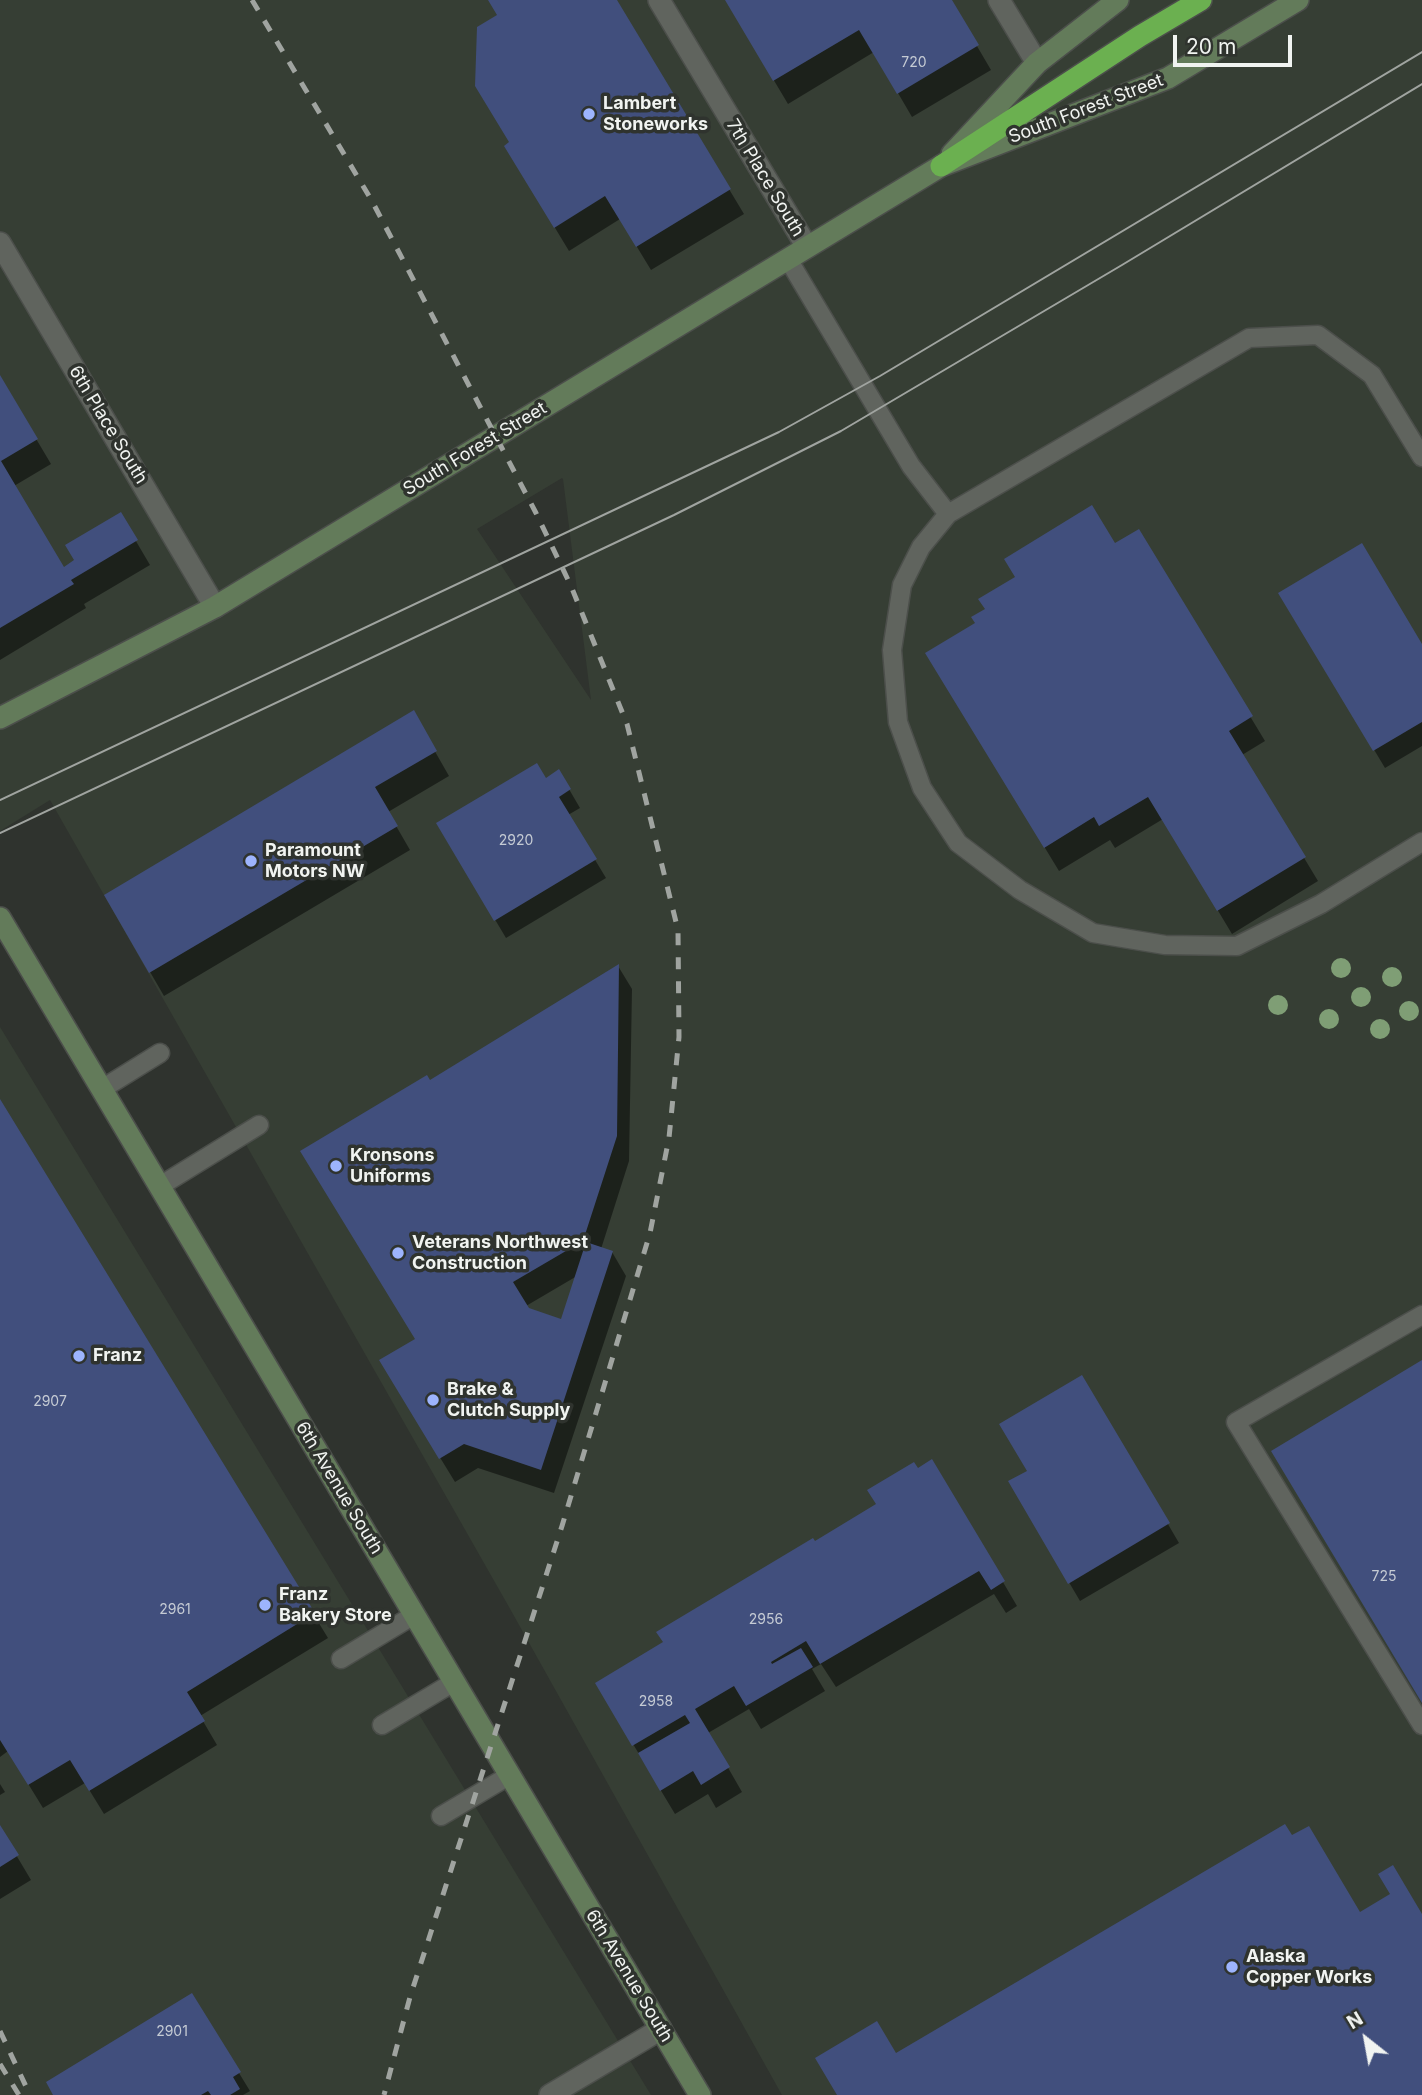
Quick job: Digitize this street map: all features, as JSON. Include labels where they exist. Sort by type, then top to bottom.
[{"type":"highway","points":[[941,166],[1140,36],[1201,0]]},
{"type":"main road","name":"South Forest Street","points":[[941,166],[1037,63],[1118,0]]},
{"type":"main road","name":"South Forest Street","points":[[0,718],[215,607],[941,166],[1168,78],[1298,0]]},
{"type":"main road","name":"6th Avenue South","points":[[0,918],[700,2095]]},
{"type":"street","name":"7th Place South","points":[[659,0],[807,247]]},
{"type":"street","points":[[999,0],[1037,63]]},
{"type":"street","name":"6th Place South","points":[[0,243],[215,607]]},
{"type":"street","points":[[563,2092],[661,2029]]},
{"type":"lane","points":[[788,259],[911,466],[948,514]]},
{"type":"lane","points":[[1422,457],[1372,375],[1318,335],[1249,338],[948,514],[921,547],[902,585],[892,650],[898,722],[922,788],[958,844],[1020,890],[1093,933],[1165,946],[1237,946],[1321,904],[1422,842]]},
{"type":"lane","points":[[102,1089],[160,1053]]},
{"type":"lane","points":[[160,1186],[259,1125]]},
{"type":"lane","points":[[1422,1315],[1236,1422],[1422,1725]]},
{"type":"lane","points":[[341,1659],[414,1615]]},
{"type":"lane","points":[[382,1725],[454,1682]]},
{"type":"lane","points":[[441,1816],[510,1775]]},
{"type":"shaded area","points":[[0,0],[1422,0],[1422,2095],[782,2095],[509,1607],[50,800],[0,831]],"holes":[[[563,479],[591,700],[477,529]]]},
{"type":"shaded area","points":[[0,1027],[651,2095],[0,2095]]},
{"type":"building","name":"Lambert Stoneworks","points":[[488,0],[617,0],[731,189],[636,247],[605,196],[554,228],[504,146],[509,142],[475,86],[477,27],[497,15]]},
{"type":"building","points":[[725,0],[952,0],[979,45],[897,94],[859,30],[773,81]]},
{"type":"building","points":[[0,375],[38,439],[1,461],[64,567],[74,560],[65,545],[121,512],[138,540],[71,580],[74,584],[0,628]]},
{"type":"building","points":[[1092,505],[1115,543],[1139,529],[1253,716],[1229,731],[1306,857],[1217,911],[1148,797],[1099,826],[1094,817],[1044,848],[925,653],[975,623],[971,617],[985,609],[978,599],[1015,577],[1004,559]]},
{"type":"building","points":[[1362,543],[1422,644],[1422,722],[1373,751],[1278,593]]},
{"type":"building","name":"Paramount Motors NW","points":[[414,710],[437,751],[375,787],[398,826],[149,973],[104,895]]},
{"type":"building","points":[[537,763],[546,778],[559,769],[571,789],[559,797],[597,859],[494,921],[436,823]]},
{"type":"building","points":[[619,964],[617,1136],[583,1241],[513,1282],[529,1308],[561,1319],[586,1242],[613,1251],[541,1470],[464,1444],[439,1459],[379,1360],[415,1339],[300,1151],[427,1075],[430,1080]]},
{"type":"building","name":"Franz","points":[[0,1099],[315,1613],[187,1692],[205,1721],[89,1791],[70,1760],[28,1785],[0,1740]]},
{"type":"building","points":[[1422,1360],[1422,1703],[1271,1451]]},
{"type":"building","points":[[1082,1375],[1170,1523],[1068,1584],[1008,1481],[1027,1471],[999,1424]]},
{"type":"building","points":[[932,1459],[1005,1581],[991,1590],[979,1571],[820,1664],[806,1641],[771,1662],[772,1664],[801,1648],[813,1667],[746,1706],[734,1686],[695,1709],[730,1767],[701,1785],[693,1771],[660,1791],[638,1753],[690,1723],[685,1715],[632,1746],[595,1683],[663,1642],[656,1632],[813,1538],[815,1541],[876,1504],[867,1490],[914,1462],[918,1468]]},
{"type":"building","name":"Alaska Copper Works","points":[[1285,1824],[1292,1835],[1309,1826],[1360,1912],[1390,1894],[1378,1874],[1393,1865],[1422,1914],[1422,2095],[837,2095],[815,2058],[877,2021],[896,2053]]},
{"type":"building","points":[[0,1825],[19,1855],[0,1867]]},
{"type":"building","points":[[192,1993],[241,2072],[233,2077],[240,2089],[230,2095],[211,2095],[208,2091],[201,2095],[53,2095],[46,2082]]},
{"type":"tram line","points":[[0,800],[779,432],[880,376],[1422,52]]},
{"type":"tram line","points":[[0,833],[674,515],[841,431],[1422,84]]},
{"type":"railway","points":[[252,0],[372,201],[536,513],[571,586],[627,724],[678,930],[679,1037],[669,1138],[650,1233],[562,1526],[410,1997],[384,2095]]},
{"type":"railway","points":[[0,2031],[30,2095]]},
{"type":"railway","points":[[0,2064],[19,2095]]},
{"type":"place","name":"Lambert Stoneworks","points":[[589,114]]},
{"type":"place","name":"Paramount Motors NW","points":[[251,861]]},
{"type":"place","name":"Kronsons Uniforms","points":[[336,1166]]},
{"type":"place","name":"Veterans Northwest Construction","points":[[398,1253]]},
{"type":"place","name":"Franz","points":[[79,1356]]},
{"type":"place","name":"Brake & Clutch Supply","points":[[433,1400]]},
{"type":"place","name":"Franz Bakery Store","points":[[265,1605]]},
{"type":"place","name":"Alaska Copper Works","points":[[1232,1967]]}]
